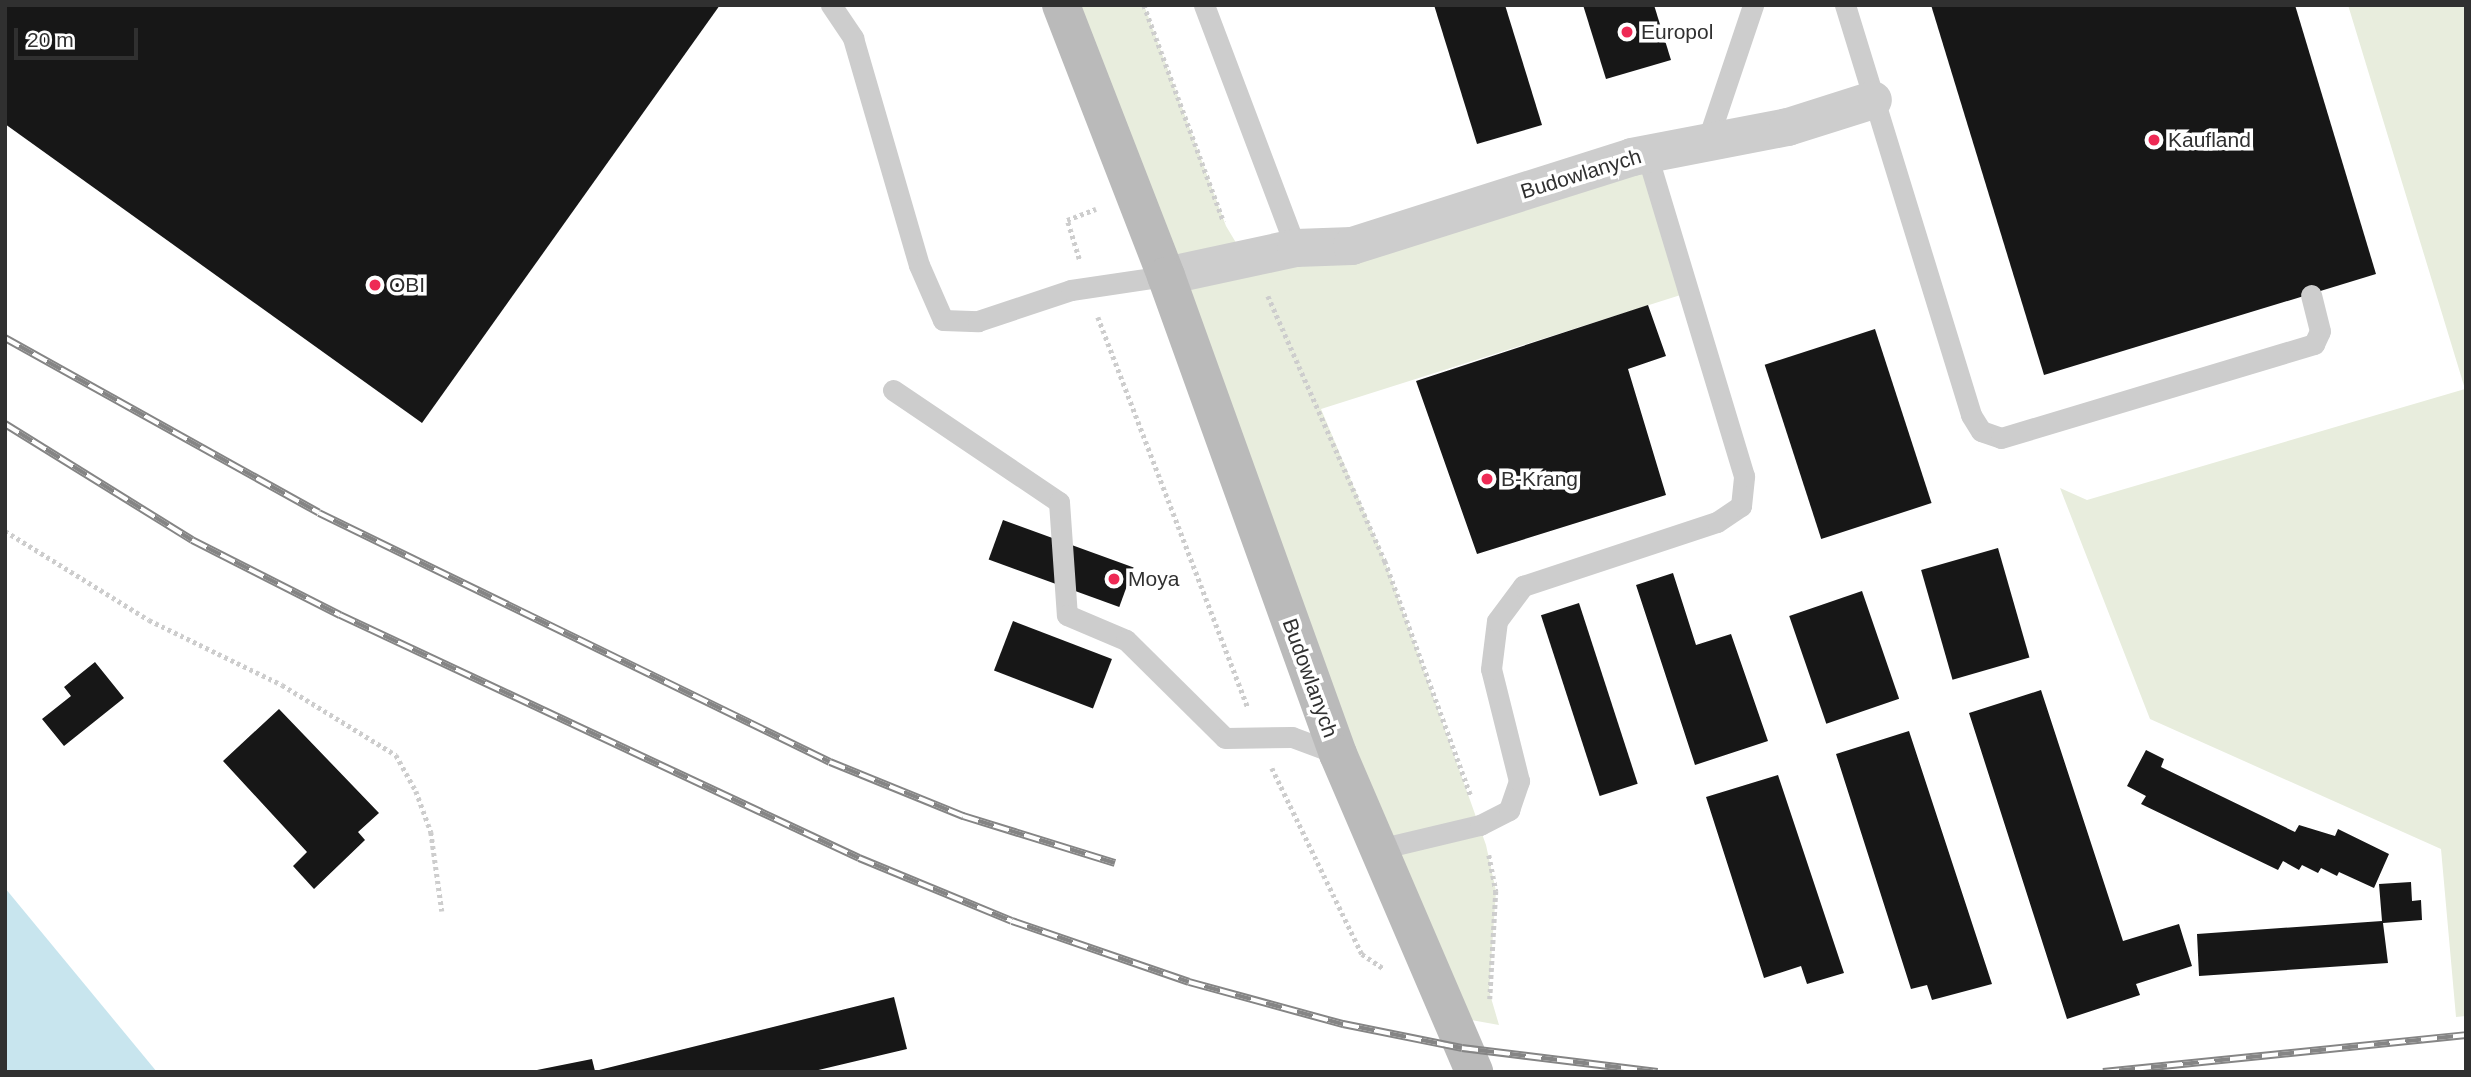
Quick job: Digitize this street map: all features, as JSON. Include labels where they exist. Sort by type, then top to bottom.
[{"type":"main road","name":"Budowlanych","points":[[1061,5],[1166,276],[1338,754],[1474,1072]]},
{"type":"street","name":"Budowlanych","points":[[1166,276],[1244,256],[1296,248],[1352,246],[1647,154],[1788,127],[1873,100]]},
{"type":"lane","points":[[831,5],[853,38],[919,265],[943,320],[978,321],[1087,288],[1166,276]]},
{"type":"lane","points":[[1204,5],[1296,248]]},
{"type":"lane","points":[[1707,142],[1754,5]]},
{"type":"lane","points":[[1845,5],[1971,415],[1981,431],[2001,438],[2315,344],[2320,331],[2311,295]]},
{"type":"lane","points":[[1379,849],[1480,825],[1509,810],[1519,781],[1491,669],[1497,621],[1523,586],[1717,522],[1741,506],[1744,476],[1647,154]]},
{"type":"lane","points":[[893,390],[1059,502],[1066,615],[1126,640],[1224,738],[1292,737],[1338,754]]},
{"type":"path","points":[[1144,5],[1226,226],[1261,281],[1310,386],[1385,561],[1480,825],[1496,891],[1491,1004]]},
{"type":"path","points":[[1087,288],[1259,738],[1293,819],[1328,879],[1362,954],[1388,971]]},
{"type":"path","points":[[5,531],[149,620],[282,685],[396,755],[416,791],[431,832],[442,911]]},
{"type":"green space","points":[[1065,5],[1144,5],[1226,226],[1244,256],[1647,154],[1690,292],[1321,409],[1385,561],[1486,845],[1496,891],[1489,991],[1499,1025],[1449,1016]]},
{"type":"green space","points":[[2348,5],[2466,5],[2466,1016],[2456,1017],[2441,849],[2150,719],[2060,488],[2087,500],[2465,389]]},
{"type":"water","points":[[5,888],[157,1072],[5,1072]]},
{"type":"building","name":"OBI","points":[[5,5],[720,5],[422,423],[5,124]]},
{"type":"building","points":[[1434,5],[1505,5],[1542,125],[1477,144]]},
{"type":"building","name":"Europol","points":[[1583,5],[1654,5],[1671,60],[1606,79]]},
{"type":"building","name":"Kaufland","points":[[1931,5],[2295,5],[2376,274],[2044,375]]},
{"type":"building","points":[[1648,305],[1666,356],[1628,369],[1666,495],[1477,554],[1416,381]]},
{"type":"building","points":[[1875,329],[1932,503],[1821,539],[1765,365]]},
{"type":"building","points":[[1003,520],[1134,568],[1119,607],[989,559]]},
{"type":"building","points":[[1998,548],[2029,658],[1953,680],[1921,570]]},
{"type":"building","points":[[1673,573],[1696,645],[1731,634],[1768,741],[1695,765],[1636,585]]},
{"type":"building","points":[[1862,591],[1899,699],[1826,724],[1789,616]]},
{"type":"building","points":[[1579,603],[1638,784],[1600,796],[1541,615]]},
{"type":"building","points":[[1013,621],[1112,659],[1093,708],[994,670]]},
{"type":"building","points":[[95,662],[124,698],[64,746],[42,719],[71,696],[64,687]]},
{"type":"building","points":[[2041,690],[2123,941],[2179,924],[2192,966],[2136,984],[2140,995],[2067,1019],[1969,713]]},
{"type":"building","points":[[279,709],[379,813],[358,832],[365,840],[314,889],[293,866],[307,852],[223,761]]},
{"type":"building","points":[[1909,731],[1992,984],[1932,1000],[1927,985],[1911,989],[1836,754]]},
{"type":"building","points":[[2146,750],[2164,759],[2161,767],[2295,832],[2299,825],[2335,836],[2338,829],[2389,854],[2374,888],[2339,872],[2337,876],[2321,868],[2318,873],[2302,865],[2299,870],[2283,861],[2278,870],[2141,804],[2146,796],[2127,786]]},
{"type":"building","points":[[1778,775],[1844,973],[1807,984],[1801,966],[1764,978],[1706,797]]},
{"type":"building","points":[[2411,882],[2412,901],[2421,900],[2422,920],[2383,923],[2388,963],[2199,976],[2197,934],[2382,921],[2379,884]]},
{"type":"building","points":[[894,997],[907,1049],[810,1072],[527,1072],[592,1059],[595,1071]]},
{"type":"railway","points":[[5,338],[319,513],[830,762],[963,816],[1115,863]]},
{"type":"railway","points":[[5,424],[192,540],[340,615],[859,858],[1012,921],[1189,982],[1343,1024],[1462,1048],[1658,1072]]},
{"type":"railway","points":[[2103,1072],[2466,1035]]},
{"type":"place","name":"Europol","points":[[1627,32]]},
{"type":"place","name":"Kaufland","points":[[2154,140]]},
{"type":"place","name":"OBI","points":[[375,285]]},
{"type":"place","name":"B-Krang","points":[[1487,479]]},
{"type":"place","name":"Moya","points":[[1114,579]]}]
